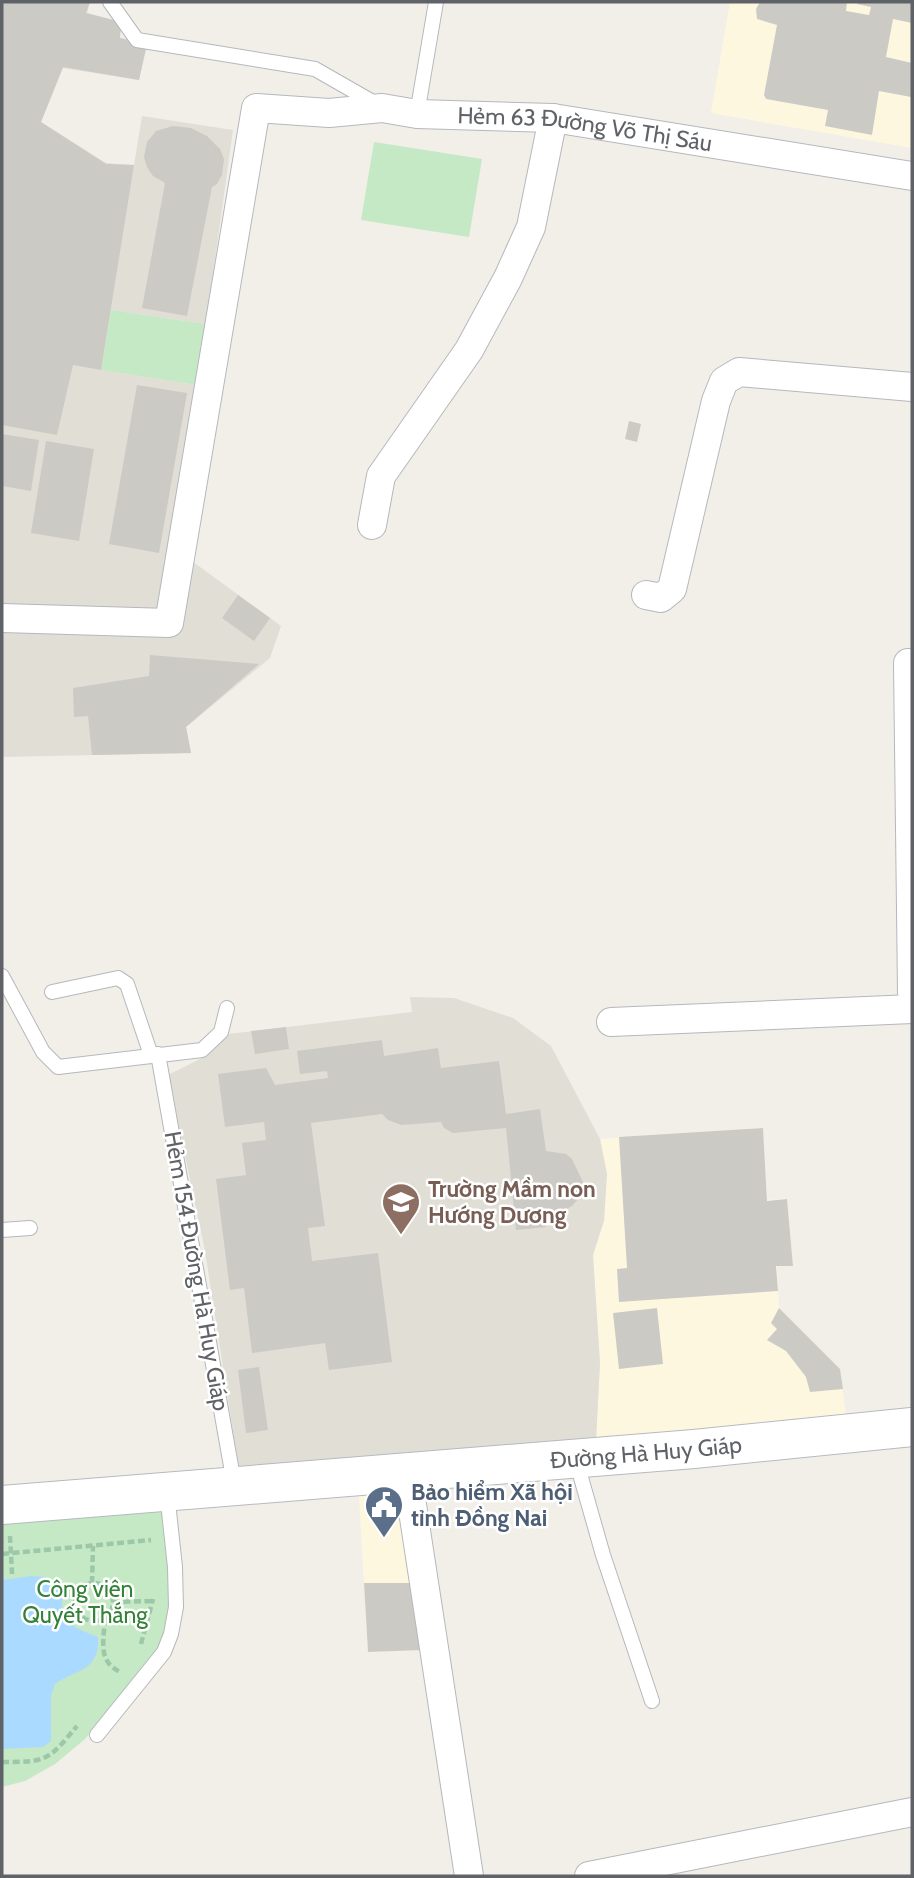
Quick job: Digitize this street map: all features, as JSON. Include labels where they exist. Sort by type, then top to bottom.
[{"type":"main road","name":"Đường Hà Huy Giáp","points":[[6,1519],[167,1493],[912,1427]]},
{"type":"street","name":"Hẻm 63 Đường Võ Thị Sáu","points":[[2,618],[169,623],[256,108],[329,113],[382,108],[417,114],[553,118],[912,176]]},
{"type":"street","points":[[372,525],[381,476],[469,350],[508,278],[531,227],[553,118]]},
{"type":"street","points":[[646,595],[661,598],[672,589],[716,401],[724,381],[739,372],[912,387]]},
{"type":"street","points":[[908,663],[912,992]]},
{"type":"street","points":[[611,1022],[912,1009]]},
{"type":"street","points":[[407,1472],[469,1876]]},
{"type":"street","points":[[589,1876],[912,1812]]},
{"type":"lane","points":[[110,2],[137,40],[315,69],[382,108]]},
{"type":"lane","points":[[417,114],[436,2]]},
{"type":"lane","points":[[2,976],[43,1052],[58,1066],[202,1050],[221,1032],[227,1008]]},
{"type":"lane","name":"Hẻm 154 Đường Hà Huy Giáp","points":[[52,992],[118,978],[123,980],[155,1054],[234,1488]]},
{"type":"lane","points":[[2,1230],[30,1228]]},
{"type":"lane","points":[[576,1458],[603,1555],[652,1701]]},
{"type":"lane","points":[[97,1735],[164,1652],[171,1634],[176,1607],[175,1567],[167,1493]]},
{"type":"path","points":[[6,1519],[12,1574]]},
{"type":"path","points":[[2,1554],[155,1540],[154,1531]]},
{"type":"path","points":[[92,1583],[93,1545]]},
{"type":"path","points":[[92,1583],[109,1590],[113,1602],[113,1608],[99,1621],[81,1617],[75,1606],[80,1588],[92,1583]]},
{"type":"path","points":[[141,1644],[154,1593]]},
{"type":"path","points":[[113,1602],[152,1601]]},
{"type":"path","points":[[105,1618],[106,1662],[121,1672]]},
{"type":"path","points":[[112,1683],[127,1664]]},
{"type":"path","points":[[2,1762],[45,1760],[60,1747],[86,1715]]},
{"type":"shaded area","points":[[90,2],[87,13],[121,22],[120,38],[147,44],[139,80],[63,68],[41,122],[106,163],[134,165],[142,116],[233,130],[206,324],[111,310],[101,370],[197,385],[163,617],[2,611],[2,4]]},
{"type":"shaded area","points":[[730,2],[912,2],[912,148],[711,113]]},
{"type":"shaded area","points":[[185,556],[281,626],[270,658],[186,727],[191,753],[2,757],[2,625],[169,630]]},
{"type":"shaded area","name":"Trường Mầm non Hướng Dương","points":[[410,997],[454,998],[513,1018],[551,1046],[600,1139],[607,1174],[604,1221],[593,1255],[600,1363],[596,1441],[239,1470],[205,1251],[168,1075],[206,1056],[228,1034],[412,1012]]},
{"type":"shaded area","points":[[763,1128],[767,1200],[787,1199],[793,1266],[777,1266],[779,1308],[840,1369],[846,1417],[596,1441],[600,1363],[593,1255],[604,1221],[607,1174],[600,1139]]},
{"type":"shaded area","name":"Bảo hiểm Xã hội tỉnh Đồng Nai","points":[[399,1489],[424,1650],[368,1652],[359,1496]]},
{"type":"green space","points":[[374,142],[482,159],[469,237],[361,220]]},
{"type":"green space","points":[[111,310],[206,324],[197,385],[101,370]]},
{"type":"green space","name":"Công viên Quyết Thắng","points":[[162,1510],[170,1586],[167,1621],[159,1648],[85,1739],[55,1764],[25,1781],[2,1787],[2,1522]]},
{"type":"water","points":[[46,1577],[63,1583],[63,1613],[69,1623],[98,1637],[98,1648],[86,1668],[55,1684],[51,1696],[51,1741],[43,1747],[2,1749],[2,1580]]},
{"type":"building","points":[[90,2],[86,13],[121,22],[120,38],[147,44],[139,80],[63,67],[41,122],[106,164],[134,165],[101,370],[73,365],[57,435],[2,425],[2,4]]},
{"type":"building","points":[[760,2],[847,2],[846,11],[869,15],[871,7],[857,4],[858,2],[912,2],[912,23],[893,19],[886,57],[912,63],[911,97],[879,91],[872,135],[825,126],[828,110],[766,99],[764,95],[777,25],[757,19],[756,9]]},
{"type":"building","points":[[173,126],[191,128],[207,136],[220,149],[224,159],[222,175],[212,187],[187,316],[142,308],[165,183],[153,176],[144,157],[147,142],[156,131]]},
{"type":"building","points":[[137,385],[187,393],[159,553],[109,544]]},
{"type":"building","points":[[629,421],[641,424],[637,442],[625,439]]},
{"type":"building","points":[[2,434],[39,440],[31,491],[2,486]]},
{"type":"building","points":[[46,441],[94,449],[79,541],[31,533]]},
{"type":"building","points":[[238,595],[270,618],[254,641],[222,618]]},
{"type":"building","points":[[150,655],[259,664],[186,727],[191,753],[92,755],[88,716],[74,717],[73,688],[149,676]]},
{"type":"building","points":[[286,1027],[289,1049],[255,1054],[251,1031]]},
{"type":"building","points":[[382,1040],[384,1056],[438,1048],[441,1068],[499,1061],[506,1114],[540,1109],[546,1151],[566,1154],[572,1159],[583,1182],[580,1197],[572,1206],[561,1212],[545,1215],[546,1227],[516,1230],[506,1128],[453,1133],[444,1128],[441,1122],[401,1125],[388,1120],[382,1114],[311,1123],[325,1226],[308,1228],[312,1261],[378,1253],[392,1362],[329,1370],[325,1343],[252,1353],[244,1288],[230,1290],[216,1179],[246,1175],[242,1143],[266,1140],[264,1122],[225,1127],[218,1074],[266,1068],[275,1085],[328,1078],[327,1071],[300,1074],[297,1051]]},
{"type":"building","points":[[763,1128],[767,1201],[787,1199],[793,1266],[776,1266],[778,1291],[619,1302],[617,1269],[627,1268],[619,1137]]},
{"type":"building","points":[[657,1308],[663,1364],[619,1369],[613,1313]]},
{"type":"building","points":[[779,1308],[840,1369],[843,1389],[810,1392],[806,1377],[786,1351],[767,1340],[777,1329],[771,1323]]},
{"type":"building","points":[[259,1367],[268,1430],[246,1433],[238,1370]]},
{"type":"building","points":[[364,1583],[413,1583],[424,1650],[368,1652]]},
{"type":"place","name":"Trường Mầm non Hướng Dương","points":[[401,1236]]},
{"type":"place","name":"Bảo hiểm Xã hội tỉnh Đồng Nai","points":[[384,1539]]}]
